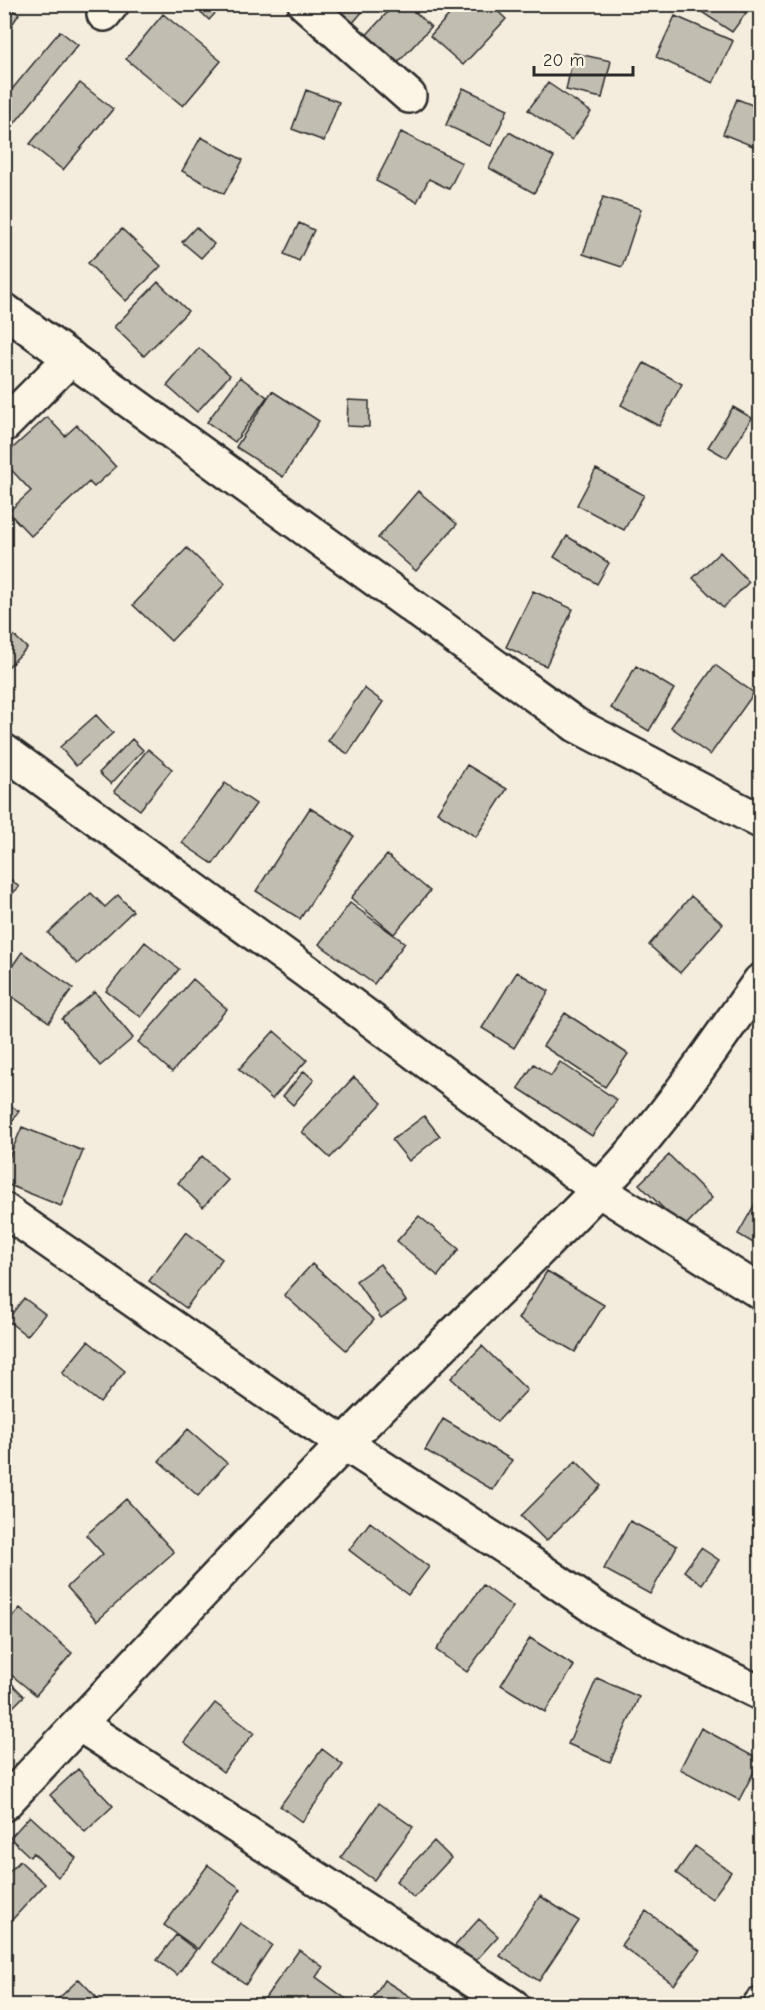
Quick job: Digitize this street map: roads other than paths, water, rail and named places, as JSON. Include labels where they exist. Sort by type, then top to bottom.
[{"type":"street","points":[[305,4],[409,96]]},
{"type":"street","points":[[4,310],[576,725],[760,821]]},
{"type":"street","points":[[4,425],[71,358]]},
{"type":"street","points":[[4,751],[306,971],[597,1189],[760,1292]]},
{"type":"street","points":[[4,1804],[344,1443],[552,1237],[647,1136],[760,981]]},
{"type":"street","points":[[4,1210],[282,1403],[527,1561],[601,1612],[663,1646],[760,1693]]},
{"type":"street","points":[[79,1724],[513,2006]]}]
